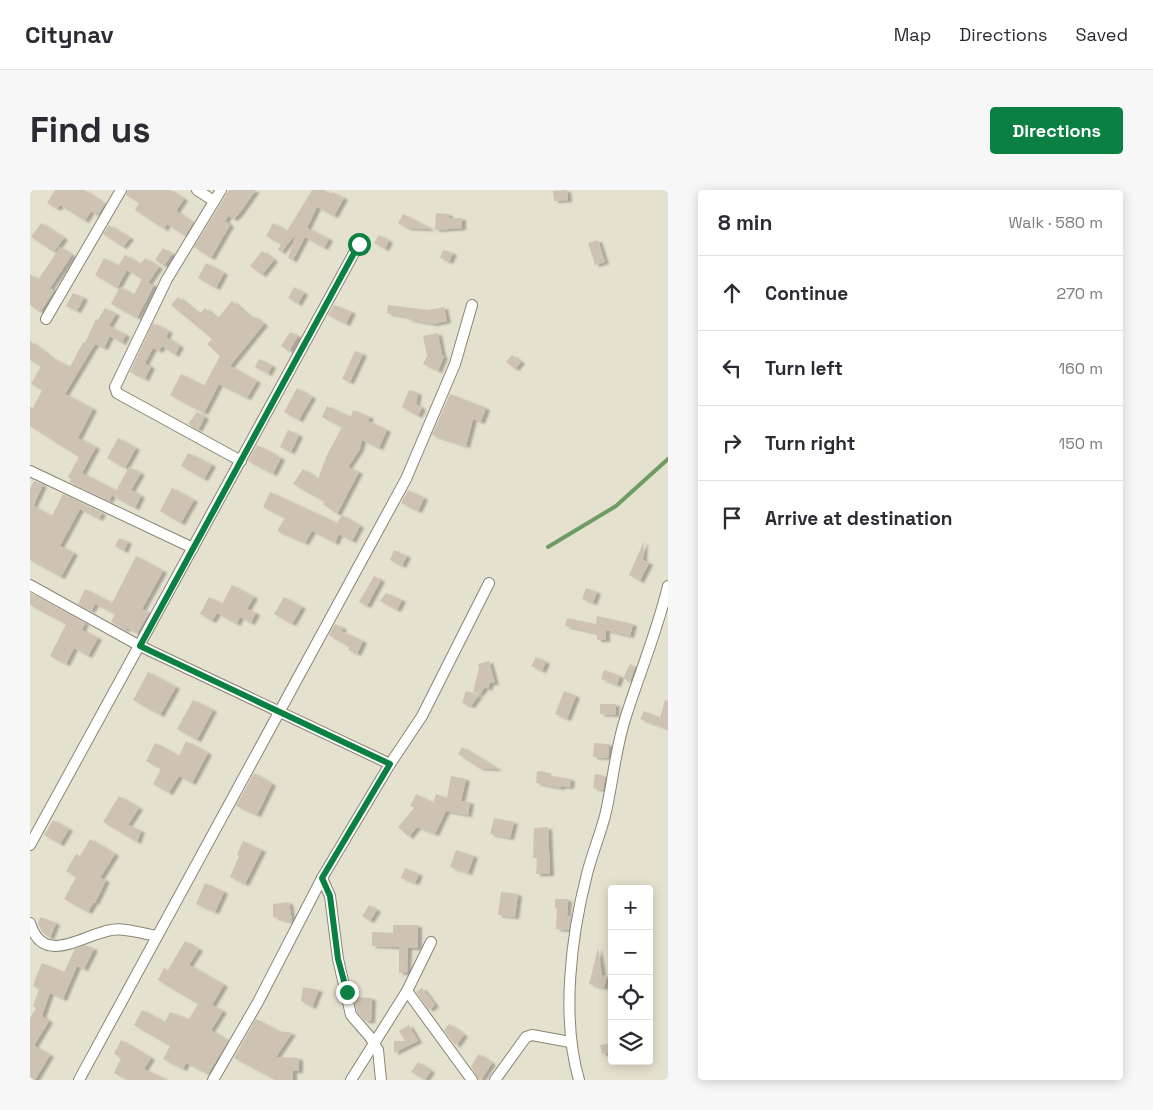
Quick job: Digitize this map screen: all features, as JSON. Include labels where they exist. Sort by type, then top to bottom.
[{"type":"street","points":[[46,319],[122,190]]},
{"type":"street","points":[[197,190],[214,200]]},
{"type":"street","points":[[221,190],[166,280],[115,387],[117,393],[241,461]]},
{"type":"street","points":[[30,845],[359,244]]},
{"type":"street","points":[[79,1080],[406,479],[455,364],[472,305]]},
{"type":"street","points":[[30,471],[193,548]]},
{"type":"street","points":[[213,1080],[258,1002],[322,878],[390,764],[422,716],[489,582]]},
{"type":"street","points":[[30,585],[140,646],[390,764]]},
{"type":"street","points":[[579,1080],[570,1042],[573,959],[587,874],[605,814],[619,739],[652,647],[668,586]]},
{"type":"street","points":[[322,878],[330,896],[338,959],[351,1015],[378,1050],[381,1080]]},
{"type":"street","points":[[30,923],[34,936],[42,943],[64,946],[110,930],[157,936]]},
{"type":"street","points":[[351,1080],[407,991],[432,942]]},
{"type":"street","points":[[407,991],[472,1080]]},
{"type":"street","points":[[495,1080],[526,1037],[532,1035],[570,1042]]},
{"type":"building","points":[[55,190],[84,190],[105,204],[97,216],[91,211],[85,221],[60,205],[57,209],[47,203]]},
{"type":"building","points":[[128,190],[170,190],[184,199],[176,211],[193,223],[185,236],[167,224],[164,229],[135,210],[139,203],[126,195]]},
{"type":"building","points":[[229,190],[256,190],[234,219],[228,216],[225,221],[230,225],[211,258],[194,247]]},
{"type":"building","points":[[312,190],[324,190],[331,194],[332,192],[344,198],[334,216],[317,207],[307,228],[329,239],[324,248],[305,237],[293,260],[288,258],[296,234],[281,252],[278,250],[281,244],[266,236],[273,223],[287,231]]},
{"type":"building","points":[[567,190],[568,200],[554,201],[553,191]]},
{"type":"building","points":[[436,213],[449,214],[449,218],[462,218],[462,228],[435,230]]},
{"type":"building","points":[[403,214],[431,229],[407,228],[398,223]]},
{"type":"building","points":[[41,223],[64,238],[54,252],[31,237]]},
{"type":"building","points":[[109,225],[130,238],[123,247],[103,234]]},
{"type":"building","points":[[379,235],[389,241],[385,249],[374,243]]},
{"type":"building","points":[[598,240],[605,262],[595,265],[588,243]]},
{"type":"building","points":[[60,247],[72,255],[50,288],[54,291],[40,312],[30,305],[30,274],[38,280]]},
{"type":"building","points":[[163,248],[172,254],[164,266],[155,260]]},
{"type":"building","points":[[443,250],[453,253],[449,262],[440,258]]},
{"type":"building","points":[[262,251],[274,260],[262,275],[250,266]]},
{"type":"building","points":[[125,255],[140,264],[145,258],[159,267],[148,283],[154,285],[137,318],[111,304],[120,287],[134,295],[142,279],[127,270],[117,288],[95,275],[104,258],[118,266]]},
{"type":"building","points":[[206,263],[224,273],[216,288],[198,278]]},
{"type":"building","points":[[294,287],[304,293],[298,304],[288,298]]},
{"type":"building","points":[[73,293],[84,298],[77,311],[66,306]]},
{"type":"building","points":[[178,297],[199,314],[205,308],[217,319],[232,301],[251,318],[253,316],[264,324],[230,366],[257,381],[247,398],[219,384],[204,413],[170,395],[181,374],[204,386],[220,356],[207,344],[212,339],[171,305]]},
{"type":"building","points":[[334,305],[352,312],[346,324],[328,315]]},
{"type":"building","points":[[388,305],[429,310],[444,307],[447,321],[434,324],[407,319],[408,317],[387,313]]},
{"type":"building","points":[[105,308],[116,314],[109,326],[126,335],[122,343],[110,336],[104,348],[95,344],[65,394],[93,409],[78,438],[96,447],[82,473],[115,490],[109,501],[70,482],[71,479],[68,477],[79,457],[30,426],[30,407],[33,408],[42,390],[31,384],[41,366],[30,360],[30,341],[52,358],[70,367],[83,342],[85,343],[96,319],[98,320]]},
{"type":"building","points":[[153,323],[169,331],[166,337],[180,346],[175,355],[162,346],[159,351],[153,348],[145,363],[151,367],[145,379],[130,372]]},
{"type":"building","points":[[290,332],[298,336],[289,351],[281,346]]},
{"type":"building","points":[[438,333],[442,355],[444,356],[438,371],[423,364],[427,356],[423,336]]},
{"type":"building","points":[[355,351],[363,354],[350,382],[342,379]]},
{"type":"building","points":[[512,355],[521,362],[515,369],[506,362]]},
{"type":"building","points":[[259,359],[272,366],[268,374],[255,367]]},
{"type":"building","points":[[297,388],[312,397],[299,420],[284,412]]},
{"type":"building","points":[[409,390],[418,393],[416,404],[422,408],[418,416],[402,407]]},
{"type":"building","points":[[450,394],[486,408],[481,422],[473,419],[466,446],[432,435]]},
{"type":"building","points":[[327,406],[351,417],[353,410],[370,417],[368,421],[387,430],[379,448],[362,440],[360,449],[348,467],[359,472],[337,514],[323,504],[325,502],[293,484],[303,469],[318,479],[327,455],[342,427],[322,417]]},
{"type":"building","points":[[197,412],[205,417],[198,430],[188,424]]},
{"type":"building","points":[[288,430],[299,435],[291,452],[280,447]]},
{"type":"building","points":[[118,438],[136,448],[125,468],[107,458]]},
{"type":"building","points":[[257,445],[281,458],[273,474],[248,461]]},
{"type":"building","points":[[188,453],[212,465],[204,479],[181,466]]},
{"type":"building","points":[[129,467],[141,473],[131,490],[141,496],[135,508],[113,496]]},
{"type":"building","points":[[34,481],[43,485],[33,506],[52,516],[63,494],[102,513],[99,519],[80,509],[60,546],[74,553],[61,577],[30,560],[30,488]]},
{"type":"building","points":[[172,488],[194,500],[181,523],[160,511]]},
{"type":"building","points":[[408,490],[424,498],[418,511],[401,503]]},
{"type":"building","points":[[270,492],[337,523],[342,515],[360,526],[352,541],[339,534],[335,543],[312,531],[305,543],[277,531],[285,518],[263,507]]},
{"type":"building","points":[[119,538],[128,542],[124,551],[115,546]]},
{"type":"building","points":[[644,541],[643,560],[649,563],[640,581],[629,575]]},
{"type":"building","points":[[394,550],[407,556],[402,566],[390,560]]},
{"type":"building","points":[[136,556],[163,571],[142,609],[149,613],[137,633],[127,628],[125,630],[111,622],[115,614],[95,604],[91,611],[78,604],[85,589],[112,603]]},
{"type":"building","points":[[374,576],[381,580],[367,606],[359,602]]},
{"type":"building","points":[[232,585],[254,597],[247,609],[256,613],[251,623],[240,617],[237,624],[217,613],[212,621],[200,614],[209,597],[222,604]]},
{"type":"building","points":[[586,588],[597,592],[593,603],[582,599]]},
{"type":"building","points":[[30,593],[85,623],[82,630],[98,638],[88,656],[74,648],[66,664],[50,656],[66,624],[30,605]]},
{"type":"building","points":[[386,593],[402,600],[397,610],[380,601]]},
{"type":"building","points":[[284,597],[302,607],[292,624],[274,614]]},
{"type":"building","points":[[597,616],[633,624],[630,636],[606,630],[606,640],[597,640],[597,633],[565,626],[567,618],[596,624]]},
{"type":"building","points":[[335,624],[343,628],[341,631],[363,641],[357,654],[348,650],[349,647],[329,635]]},
{"type":"building","points":[[536,657],[546,662],[542,671],[531,666]]},
{"type":"building","points":[[489,661],[495,683],[490,683],[488,689],[485,687],[480,694],[473,692],[479,668],[478,664]]},
{"type":"building","points":[[630,664],[635,667],[630,682],[623,678]]},
{"type":"building","points":[[604,670],[620,676],[617,685],[601,679]]},
{"type":"building","points":[[148,672],[176,687],[160,715],[133,700]]},
{"type":"building","points":[[466,691],[479,695],[471,706],[462,703]]},
{"type":"building","points":[[564,691],[576,696],[567,719],[555,714]]},
{"type":"building","points":[[193,700],[213,710],[197,740],[177,729]]},
{"type":"building","points":[[665,700],[668,701],[668,729],[640,719],[644,711],[660,718]]},
{"type":"building","points":[[600,704],[616,704],[615,715],[600,714]]},
{"type":"building","points":[[186,741],[208,753],[192,783],[179,776],[169,793],[153,784],[161,769],[146,761],[155,743],[179,756]]},
{"type":"building","points":[[594,743],[609,744],[608,758],[593,757]]},
{"type":"building","points":[[462,747],[498,769],[479,768],[458,754]]},
{"type":"building","points":[[537,771],[547,772],[547,775],[571,779],[570,787],[561,786],[561,788],[536,783]]},
{"type":"building","points":[[254,773],[272,784],[257,815],[236,806]]},
{"type":"building","points":[[595,774],[605,776],[603,790],[593,788]]},
{"type":"building","points":[[451,776],[466,779],[461,801],[470,802],[468,815],[446,811],[435,834],[417,827],[409,837],[398,827],[414,808],[410,806],[416,794],[433,803],[436,794],[447,798]]},
{"type":"building","points":[[119,796],[139,808],[128,825],[141,831],[137,842],[103,822]]},
{"type":"building","points":[[494,818],[514,822],[510,838],[490,834]]},
{"type":"building","points":[[53,820],[69,829],[60,844],[44,835]]},
{"type":"building","points":[[548,827],[550,874],[536,874],[537,858],[533,858],[534,828]]},
{"type":"building","points":[[90,839],[115,854],[100,878],[106,880],[95,903],[88,912],[64,899],[76,877],[66,871],[76,854],[80,856]]},
{"type":"building","points":[[243,841],[262,850],[245,884],[230,877]]},
{"type":"building","points":[[456,850],[474,856],[468,873],[450,867]]},
{"type":"building","points":[[405,868],[419,874],[415,883],[401,878]]},
{"type":"building","points":[[205,883],[224,892],[215,912],[196,904]]},
{"type":"building","points":[[501,892],[518,894],[515,917],[498,915]]},
{"type":"building","points":[[555,899],[568,899],[567,916],[571,916],[569,930],[556,929],[557,909],[555,908]]},
{"type":"building","points":[[289,902],[292,922],[273,917],[273,904]]},
{"type":"building","points":[[369,905],[377,910],[370,921],[362,916]]},
{"type":"building","points":[[40,917],[56,923],[50,938],[42,932],[38,924]]},
{"type":"building","points":[[393,925],[418,925],[418,948],[408,948],[407,973],[399,973],[399,947],[372,946],[372,932],[393,933]]},
{"type":"building","points":[[185,941],[199,949],[189,965],[224,985],[212,1005],[223,1011],[211,1030],[228,1041],[208,1074],[186,1063],[183,1069],[163,1059],[170,1046],[134,1025],[142,1010],[165,1022],[170,1012],[189,1019],[198,1004],[158,980],[164,968],[168,970]]},
{"type":"building","points":[[85,945],[94,949],[84,969],[77,966],[63,999],[50,993],[42,1016],[49,1021],[34,1046],[50,1055],[35,1080],[30,1080],[30,1018],[36,1008],[33,1006],[39,989],[33,986],[37,974],[42,963],[64,972],[75,949]]},
{"type":"building","points":[[598,948],[602,975],[607,976],[604,988],[589,984]]},
{"type":"building","points":[[303,987],[319,990],[312,1007],[301,1001]]},
{"type":"building","points":[[422,988],[435,1005],[429,1010],[416,992]]},
{"type":"building","points":[[354,997],[372,998],[371,1021],[365,1021],[357,1012]]},
{"type":"building","points":[[256,1019],[278,1031],[292,1033],[276,1057],[299,1058],[299,1071],[293,1071],[293,1080],[276,1080],[234,1058]]},
{"type":"building","points":[[449,1024],[464,1035],[456,1046],[444,1030]]},
{"type":"building","points":[[409,1025],[418,1041],[394,1053],[394,1041],[405,1041],[399,1031]]},
{"type":"building","points":[[121,1040],[151,1058],[144,1069],[167,1080],[128,1080],[114,1073],[121,1058],[114,1054]]},
{"type":"building","points":[[608,1044],[608,1053],[602,1054],[600,1045]]},
{"type":"building","points":[[479,1054],[492,1063],[481,1080],[479,1080],[471,1066]]},
{"type":"building","points":[[418,1062],[431,1071],[425,1080],[411,1072]]},
{"type":"waterway","points":[[548,547],[616,506],[668,459]]},
{"type":"route","points":[[347,992],[338,959],[330,896],[322,878],[390,764],[140,646],[359,244]]}]
